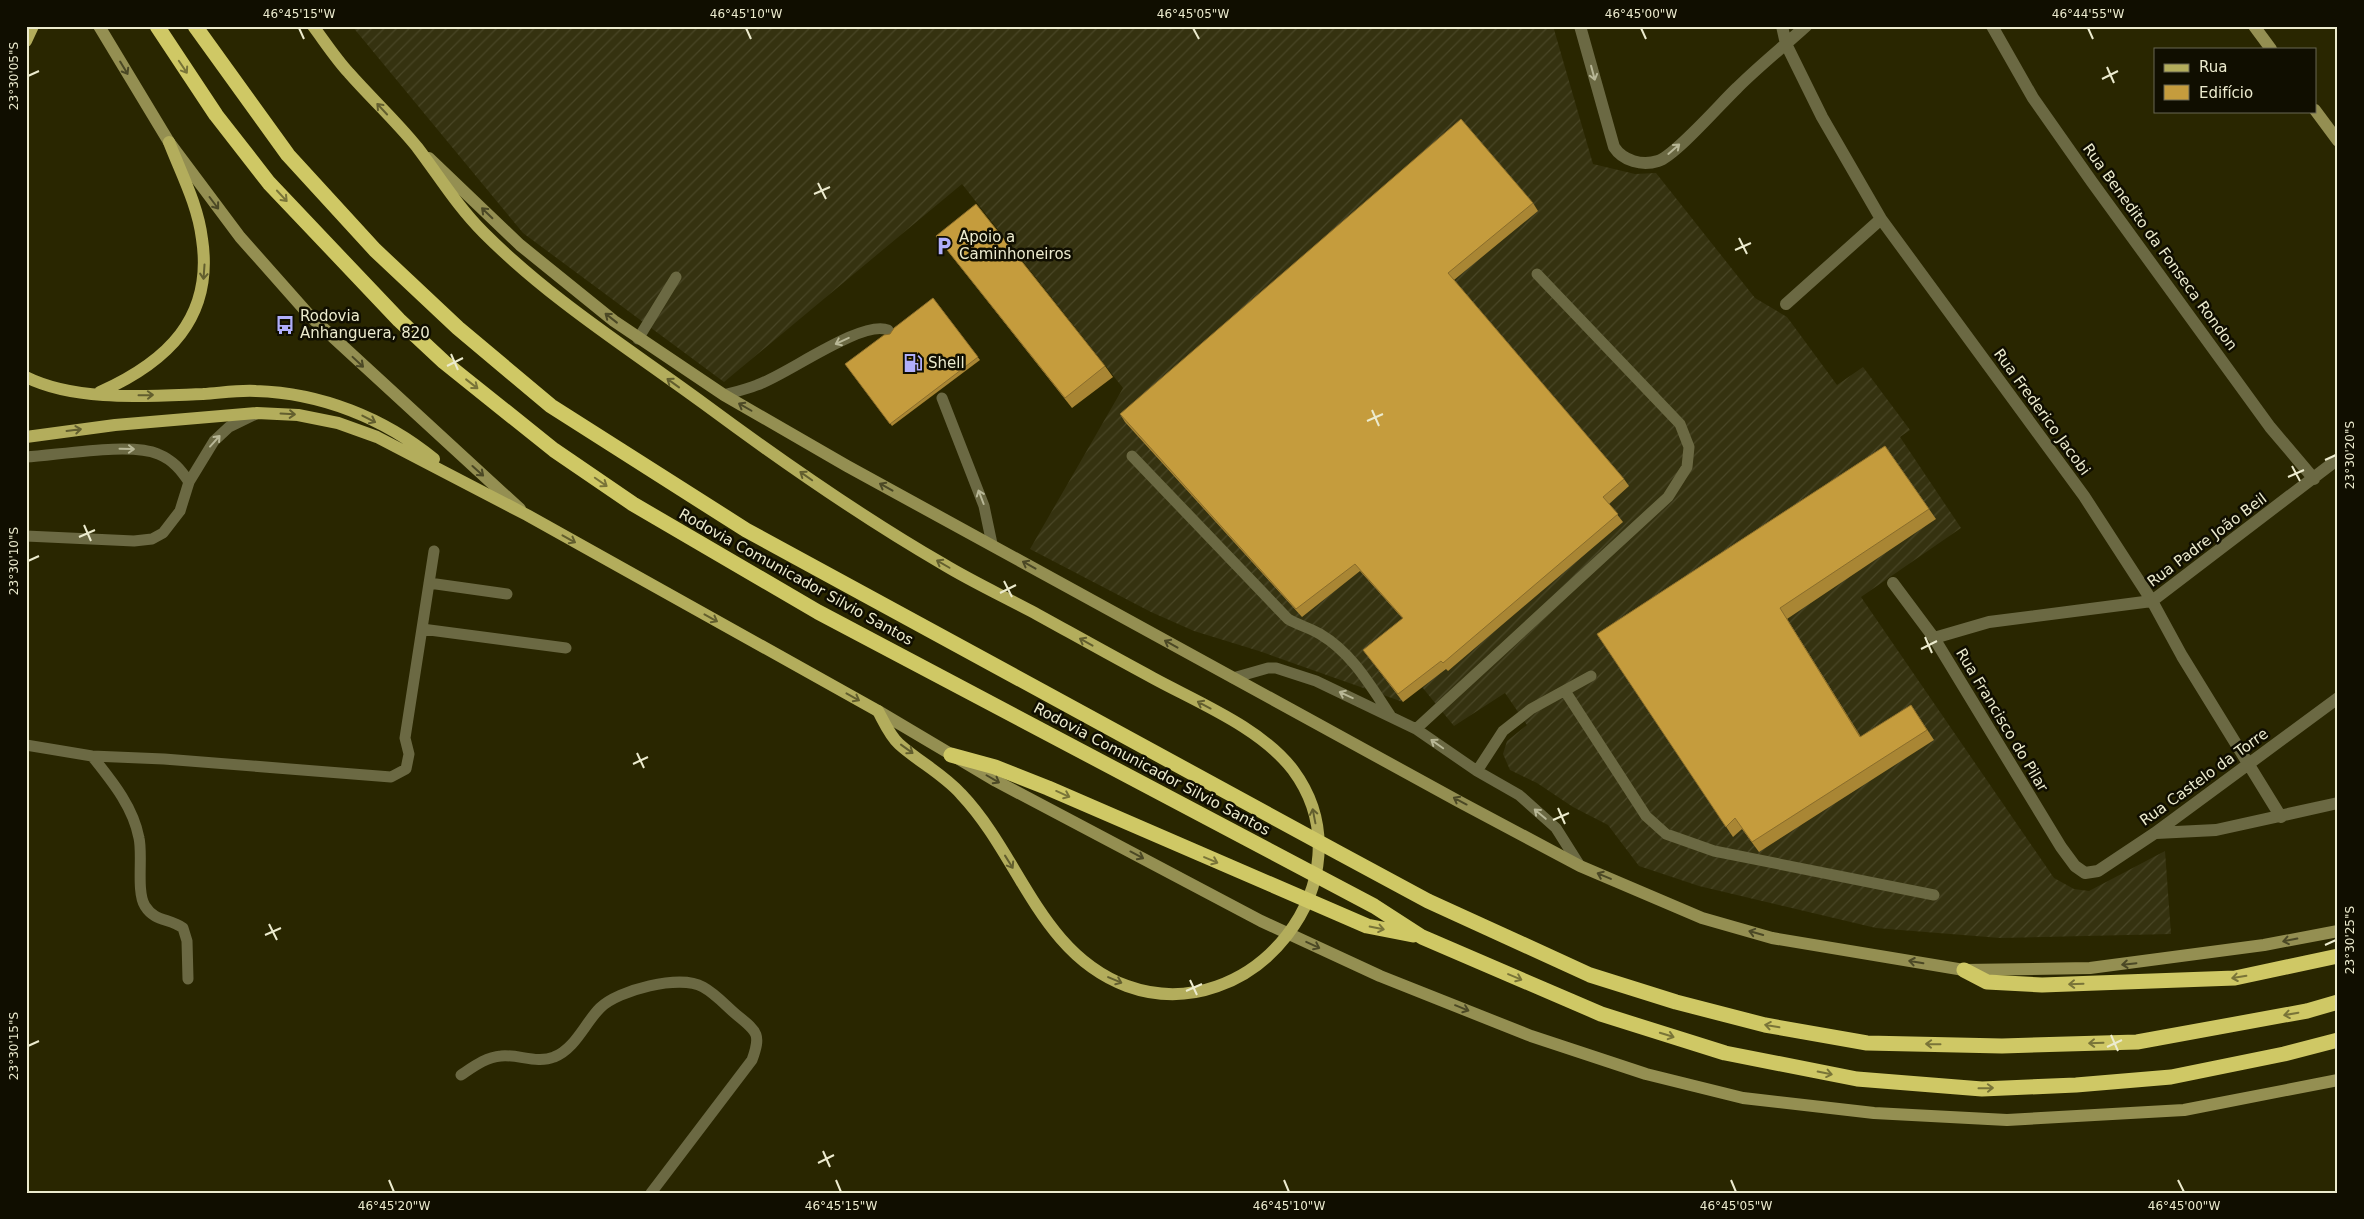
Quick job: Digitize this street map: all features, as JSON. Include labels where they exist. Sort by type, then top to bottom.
[{"type":"highway","name":"Rodovia Comunicador Silvio Santos","points":[[157,26],[216,115],[269,183],[405,326],[444,362],[554,450],[633,504],[818,612],[1374,906],[1422,937],[1601,1014],[1725,1053],[1857,1079],[1982,1089],[2086,1084],[2171,1077],[2284,1054],[2338,1040]]},
{"type":"highway","name":"Rodovia Comunicador Silvio Santos","points":[[195,26],[288,155],[375,250],[458,328],[551,406],[662,478],[763,539],[1428,901],[1519,944],[1590,975],[1676,1002],[1764,1025],[1866,1043],[2002,1046],[2137,1042],[2307,1011],[2338,1002]]},
{"type":"highway","points":[[951,755],[982,762],[1048,788],[1367,926],[1422,937]]},
{"type":"highway","points":[[1964,970],[1987,982],[2042,985],[2235,978],[2338,956]]},
{"type":"main road","points":[[26,41],[33,26]]},
{"type":"main road","points":[[98,26],[169,142],[240,237],[310,316],[527,515]]},
{"type":"main road","points":[[313,26],[345,68],[415,144],[520,245],[638,339],[724,394],[847,466],[1580,866],[1702,918],[1772,938],[1964,970],[2090,968],[2264,946],[2338,931]]},
{"type":"main road","points":[[2254,26],[2269,48]]},
{"type":"main road","points":[[2316,111],[2338,141]]},
{"type":"main road","points":[[98,394],[141,372],[165,352],[183,332],[196,310],[204,282],[205,264],[202,237],[189,193],[169,142]]},
{"type":"main road","points":[[415,144],[455,202],[530,276],[580,316],[811,480],[943,564],[1237,723],[1284,758],[1304,785],[1315,815],[1318,861],[1308,903],[1273,954],[1242,976],[1199,991],[1175,994],[1133,988],[1106,976],[1079,958],[1045,920],[983,820],[960,792],[927,764],[896,742],[878,711]]},
{"type":"main road","points":[[26,377],[39,384],[70,391],[98,394],[126,396],[255,391],[290,394],[332,403],[366,416],[396,433],[428,454],[459,480]]},
{"type":"main road","points":[[26,437],[115,425],[257,413],[298,415],[338,422],[377,437],[527,515],[878,711],[996,782],[1261,921],[1380,976],[1540,1039],[1646,1074],[1743,1098],[1874,1113],[2007,1120],[2184,1110],[2338,1080]]},
{"type":"street","points":[[1580,26],[1614,147],[1618,154],[1630,160],[1644,163],[1659,161],[1673,151],[1737,87],[1806,26]]},
{"type":"street","name":"Rua Frederico Jacobi","points":[[1782,26],[1786,44],[1822,117],[1882,219],[2084,496],[2152,601],[2182,656],[2281,817]]},
{"type":"street","name":"Rua Benedito da Fonseca Rondon","points":[[1992,26],[2033,98],[2092,182],[2270,427],[2314,479]]},
{"type":"street","points":[[1786,304],[1882,219]]},
{"type":"street","name":"Rua Padre João Beil","points":[[1934,638],[1989,622],[2152,601],[2338,459]]},
{"type":"street","name":"Rua Francisco do Pilar","points":[[1893,583],[1934,638],[2061,847],[2075,866],[2085,873]]},
{"type":"street","name":"Rua Castelo da Torre","points":[[2085,873],[2098,871],[2155,833],[2338,698]]},
{"type":"street","points":[[2155,833],[2211,831],[2338,803]]},
{"type":"lane","points":[[1416,729],[1668,497],[1687,467],[1689,447],[1680,424],[1538,274]]},
{"type":"lane","points":[[638,339],[676,278]]},
{"type":"lane","points":[[724,394],[759,385],[800,361],[857,334],[877,328],[888,330]]},
{"type":"lane","points":[[942,398],[984,506],[992,544]]},
{"type":"lane","points":[[26,536],[134,542],[152,539],[163,533],[180,511],[189,482],[214,441],[229,427],[257,413]]},
{"type":"lane","points":[[26,457],[115,449],[136,449],[157,453],[170,460],[179,467],[189,482]]},
{"type":"lane","points":[[1132,456],[1288,619],[1304,628],[1318,632],[1340,648],[1366,677],[1390,715]]},
{"type":"lane","points":[[26,745],[92,756],[391,777],[406,769],[409,754],[405,738],[434,551]]},
{"type":"lane","points":[[430,583],[507,594]]},
{"type":"lane","points":[[422,629],[566,648]]},
{"type":"lane","points":[[1233,678],[1268,668],[1276,668],[1316,681],[1416,729],[1477,771],[1519,795],[1556,828],[1580,866]]},
{"type":"lane","points":[[1477,771],[1503,731],[1532,709],[1591,676]]},
{"type":"lane","points":[[1565,691],[1646,816],[1666,834],[1714,851],[1934,895]]},
{"type":"lane","points":[[92,756],[122,794],[140,838],[140,874],[144,905],[155,918],[174,921],[183,928],[187,941],[188,979]]},
{"type":"lane","points":[[461,1075],[480,1062],[501,1056],[541,1060],[554,1057],[570,1046],[600,1008],[609,1000],[625,992],[669,983],[690,982],[703,987],[756,1030],[758,1044],[752,1060],[652,1193]]},
{"type":"shaded area","points":[[352,26],[1553,26],[1593,164],[1635,174],[1656,173],[1755,298],[1787,317],[1837,385],[1863,367],[1910,430],[1900,437],[1961,528],[1861,597],[2054,878],[2074,889],[2089,891],[2165,851],[2171,934],[2000,938],[1876,928],[1699,886],[1639,866],[1608,825],[1573,807],[1537,783],[1510,770],[1503,754],[1507,741],[1527,725],[1505,693],[1454,726],[1422,687],[1403,702],[1259,651],[1194,631],[1151,612],[1030,549],[1123,388],[962,184],[724,382],[523,233]]},
{"type":"building","points":[[1461,119],[1533,203],[1448,273],[1624,479],[1603,497],[1618,514],[1443,663],[1441,661],[1398,694],[1363,650],[1403,618],[1355,564],[1296,609],[1120,414]]},
{"type":"building","points":[[976,204],[1105,366],[1065,398],[936,236]]},
{"type":"building","name":"Shell","points":[[933,298],[978,357],[890,424],[845,364],[884,335],[890,334],[894,328]]},
{"type":"building","points":[[1885,446],[1929,509],[1780,608],[1860,737],[1911,705],[1927,730],[1752,842],[1735,818],[1726,827],[1597,634]]},
{"type":"place","name":"Apoio a Caminhoneiros","points":[[944,246]]},
{"type":"place","name":"Rodovia Anhanguera, 820","points":[[285,325]]},
{"type":"place","name":"Shell","points":[[913,363]]}]
